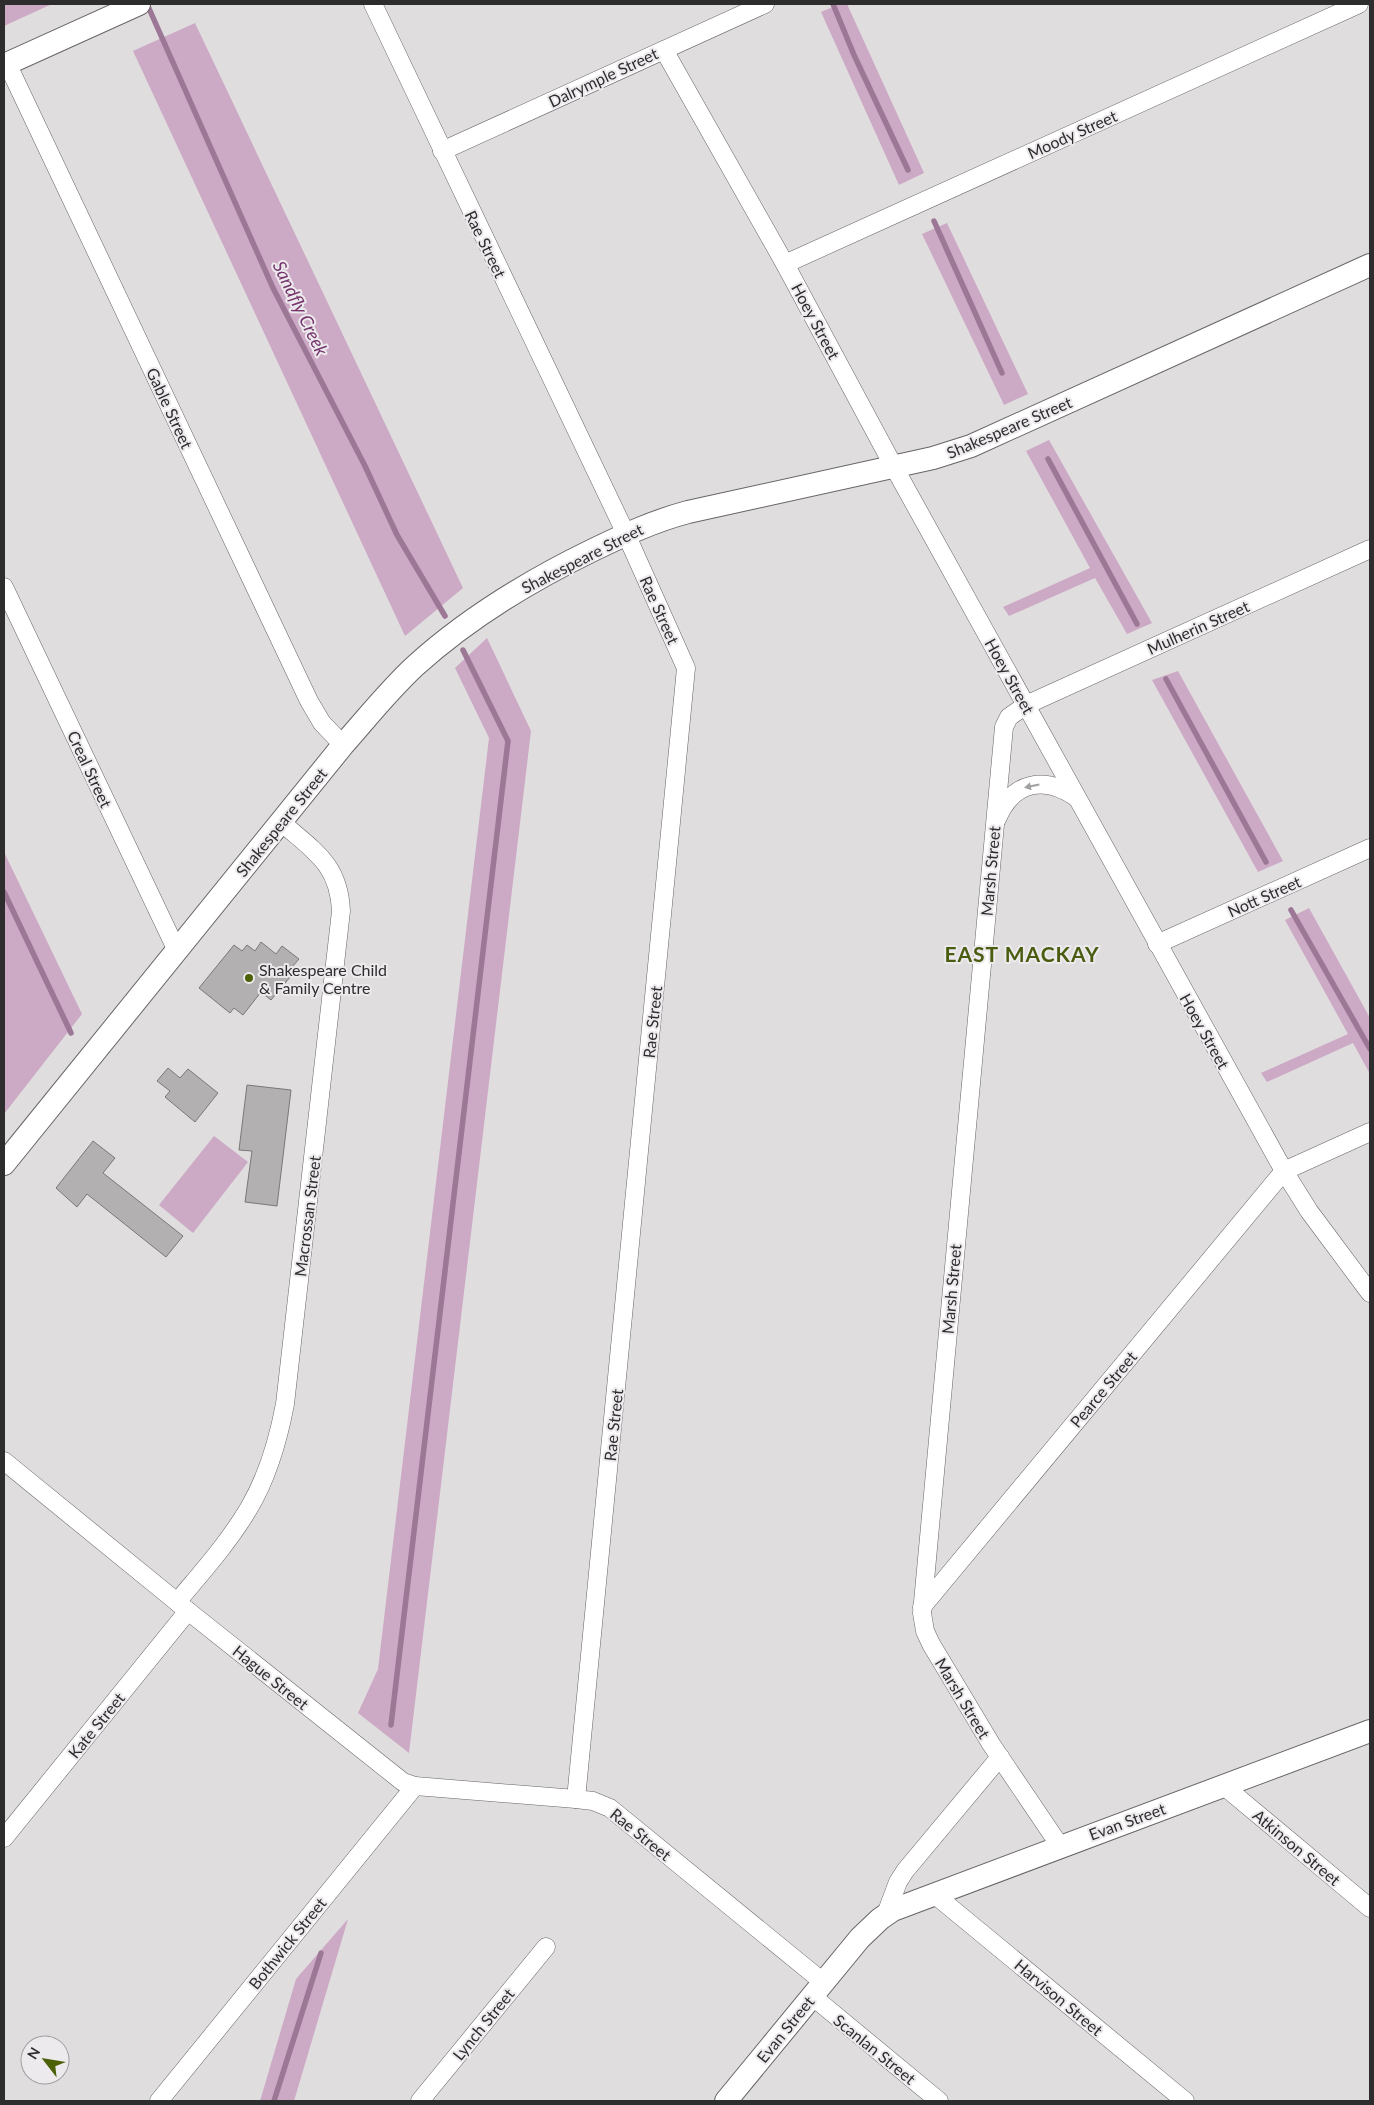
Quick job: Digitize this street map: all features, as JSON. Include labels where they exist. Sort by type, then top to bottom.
[{"type":"street","points":[[5,64],[139,4]]},
{"type":"street","name":"Rae Street","points":[[373,4],[626,534],[686,668],[576,1799],[600,1803],[616,1813],[818,1989]]},
{"type":"street","name":"Dalrymple Street","points":[[442,151],[765,4]]},
{"type":"street","name":"Moody Street","points":[[785,264],[1359,4]]},
{"type":"street","name":"Hoey Street","points":[[664,50],[785,264],[894,467],[1284,1171],[1309,1211],[1370,1293]]},
{"type":"street","name":"Gable Street","points":[[5,64],[309,701],[322,723],[344,745]]},
{"type":"street","name":"Shakespeare Street","points":[[4,1164],[281,822],[392,689],[438,647],[477,616],[540,577],[626,534],[661,520],[688,512],[894,467],[948,454],[971,446],[1370,265]]},
{"type":"street","name":"Mulherin Street","points":[[1026,705],[1370,549]]},
{"type":"street","name":"Creal Street","points":[[4,587],[176,951]]},
{"type":"street","name":"Marsh Street","points":[[1026,705],[1009,717],[1004,727],[922,1607],[923,1624],[927,1636],[1000,1757],[1060,1846]]},
{"type":"street","points":[[994,826],[998,815],[1006,803],[1016,792],[1030,785],[1051,785],[1077,799]]},
{"type":"street","name":"Macrossan Street","points":[[183,1607],[253,1502],[272,1459],[285,1404],[341,911],[338,886],[331,869],[281,822]]},
{"type":"street","name":"Nott Street","points":[[1157,944],[1370,848]]},
{"type":"street","points":[[1284,1171],[1370,1132]]},
{"type":"street","name":"Pearce Street","points":[[922,1607],[1284,1171]]},
{"type":"street","name":"Hague Street","points":[[4,1461],[183,1607],[398,1778],[415,1786],[576,1799]]},
{"type":"street","name":"Kate Street","points":[[4,1838],[183,1607]]},
{"type":"street","name":"Evan Street","points":[[726,2101],[867,1930],[886,1914],[1060,1846],[1370,1731]]},
{"type":"street","name":"Evan Street","points":[[886,1914],[898,1882],[905,1871],[1000,1757]]},
{"type":"street","name":"Bothwick Street","points":[[159,2101],[415,1786]]},
{"type":"street","name":"Atkinson Street","points":[[1224,1786],[1370,1908]]},
{"type":"street","name":"Harvison Street","points":[[934,1894],[1185,2101]]},
{"type":"street","name":"Lynch Street","points":[[420,2101],[546,1947]]},
{"type":"street","name":"Scanlan Street","points":[[818,1989],[939,2101]]},
{"type":"shaded area","points":[[4,4],[52,4],[4,26]]},
{"type":"shaded area","points":[[840,4],[847,4],[924,173],[899,185],[821,12]]},
{"type":"shaded area","points":[[195,23],[463,588],[405,636],[133,51]]},
{"type":"shaded area","points":[[947,223],[1028,394],[1004,405],[922,234]]},
{"type":"shaded area","points":[[1049,440],[1152,623],[1127,634],[1095,578],[1009,616],[1003,607],[1090,568],[1026,451]]},
{"type":"shaded area","points":[[487,638],[531,731],[409,1753],[358,1713],[378,1669],[489,738],[455,668]]},
{"type":"shaded area","points":[[1178,671],[1283,861],[1258,872],[1152,680]]},
{"type":"shaded area","points":[[4,852],[82,1014],[4,1114]]},
{"type":"shaded area","points":[[1309,908],[1370,1018],[1370,1074],[1353,1043],[1267,1082],[1261,1073],[1348,1034],[1285,920]]},
{"type":"shaded area","points":[[214,1136],[248,1162],[193,1233],[159,1205]]},
{"type":"shaded area","points":[[348,1919],[294,2101],[260,2101],[296,1979]]},
{"type":"building","name":"Shakespeare Child & Family Centre","points":[[261,942],[276,954],[282,946],[299,959],[292,967],[296,970],[271,1000],[261,992],[243,1015],[234,1008],[230,1013],[199,988],[234,945],[242,951],[247,945],[255,951]]},
{"type":"building","points":[[168,1068],[180,1078],[188,1069],[218,1093],[195,1122],[165,1097],[170,1091],[157,1081]]},
{"type":"building","points":[[247,1085],[291,1090],[277,1206],[245,1202],[252,1151],[239,1150]]},
{"type":"building","points":[[93,1141],[115,1158],[103,1173],[183,1236],[166,1257],[87,1194],[77,1207],[56,1188]]},
{"type":"waterway","name":"Sandfly Creek","points":[[147,4],[273,288],[365,466],[397,535],[445,616]]},
{"type":"waterway","points":[[833,4],[854,55],[908,170]]},
{"type":"waterway","points":[[934,221],[1002,373]]},
{"type":"waterway","points":[[1048,459],[1137,624]]},
{"type":"waterway","points":[[391,1725],[508,741],[463,650]]},
{"type":"waterway","points":[[1166,679],[1266,862]]},
{"type":"waterway","points":[[4,892],[71,1033]]},
{"type":"waterway","points":[[1291,910],[1370,1049]]},
{"type":"waterway","points":[[274,2101],[321,1953]]},
{"type":"place","name":"Shakespeare Child & Family Centre","points":[[249,978]]},
{"type":"district","name":"EAST MACKAY","points":[[1022,953]]}]
